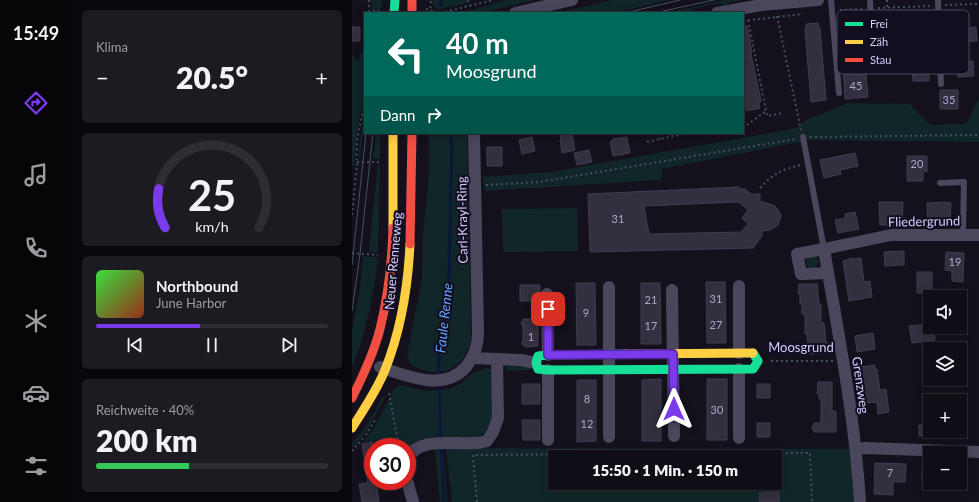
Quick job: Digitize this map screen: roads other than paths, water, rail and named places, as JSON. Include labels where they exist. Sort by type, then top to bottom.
[{"type":"main road","points":[[394,12],[395,0]]},
{"type":"main road","points":[[412,0],[412,12]]},
{"type":"main road","name":"Neuer Renneweg","points":[[352,398],[369,363],[380,330],[390,276],[393,134]]},
{"type":"main road","name":"Neuer Renneweg","points":[[352,428],[370,399],[385,369],[400,324],[406,286],[409,251],[412,134]]},
{"type":"main road","name":"Moosgrund","points":[[548,355],[753,353],[758,361],[754,369],[548,370]]},
{"type":"main road","points":[[548,355],[538,356],[536,362],[538,369],[548,370]]},
{"type":"street","points":[[519,12],[557,2],[572,0]]},
{"type":"street","points":[[722,12],[760,6],[818,0]]},
{"type":"street","name":"Carl-Krayl-Ring","points":[[369,363],[425,380],[435,381],[450,379],[461,372],[472,358],[478,342],[474,134]]},
{"type":"street","name":"Fliedergrund","points":[[824,249],[891,235],[979,235]]},
{"type":"street","points":[[824,249],[797,254],[801,274],[828,273]]},
{"type":"street","name":"Grenzweg","points":[[824,249],[844,361],[856,449],[860,502]]},
{"type":"street","points":[[739,286],[739,353]]},
{"type":"street","points":[[609,288],[609,437]]},
{"type":"street","points":[[672,290],[674,436]]},
{"type":"street","points":[[548,294],[548,355]]},
{"type":"street","points":[[472,358],[536,362]]},
{"type":"street","points":[[416,449],[433,444],[475,444],[486,441],[493,432],[498,418],[497,359]]},
{"type":"street","points":[[739,369],[739,438]]},
{"type":"street","points":[[548,370],[548,440]]},
{"type":"street","points":[[856,449],[865,448],[979,452]]},
{"type":"street","points":[[410,490],[413,502]]},
{"type":"lane","points":[[831,0],[837,70]]},
{"type":"lane","points":[[870,0],[870,10]]},
{"type":"lane","points":[[837,74],[839,93]]},
{"type":"lane","points":[[941,74],[941,84]]},
{"type":"lane","name":"Grenzweg","points":[[803,137],[824,249]]},
{"type":"lane","points":[[940,183],[964,182],[963,234]]},
{"type":"waterway","name":"Faule Renne","points":[[441,0],[441,5]]},
{"type":"waterway","name":"Faule Renne","points":[[439,378],[439,342],[447,316],[448,306],[452,147],[450,134]]},
{"type":"waterway","name":"Faule Renne","points":[[439,384],[441,440]]},
{"type":"waterway","name":"Faule Renne","points":[[441,446],[444,502]]},
{"type":"tram line","points":[[629,12],[680,0]]},
{"type":"tram line","points":[[659,12],[714,0]]},
{"type":"tram line","points":[[352,265],[366,134]]},
{"type":"tram line","points":[[352,311],[360,254],[373,134]]}]
